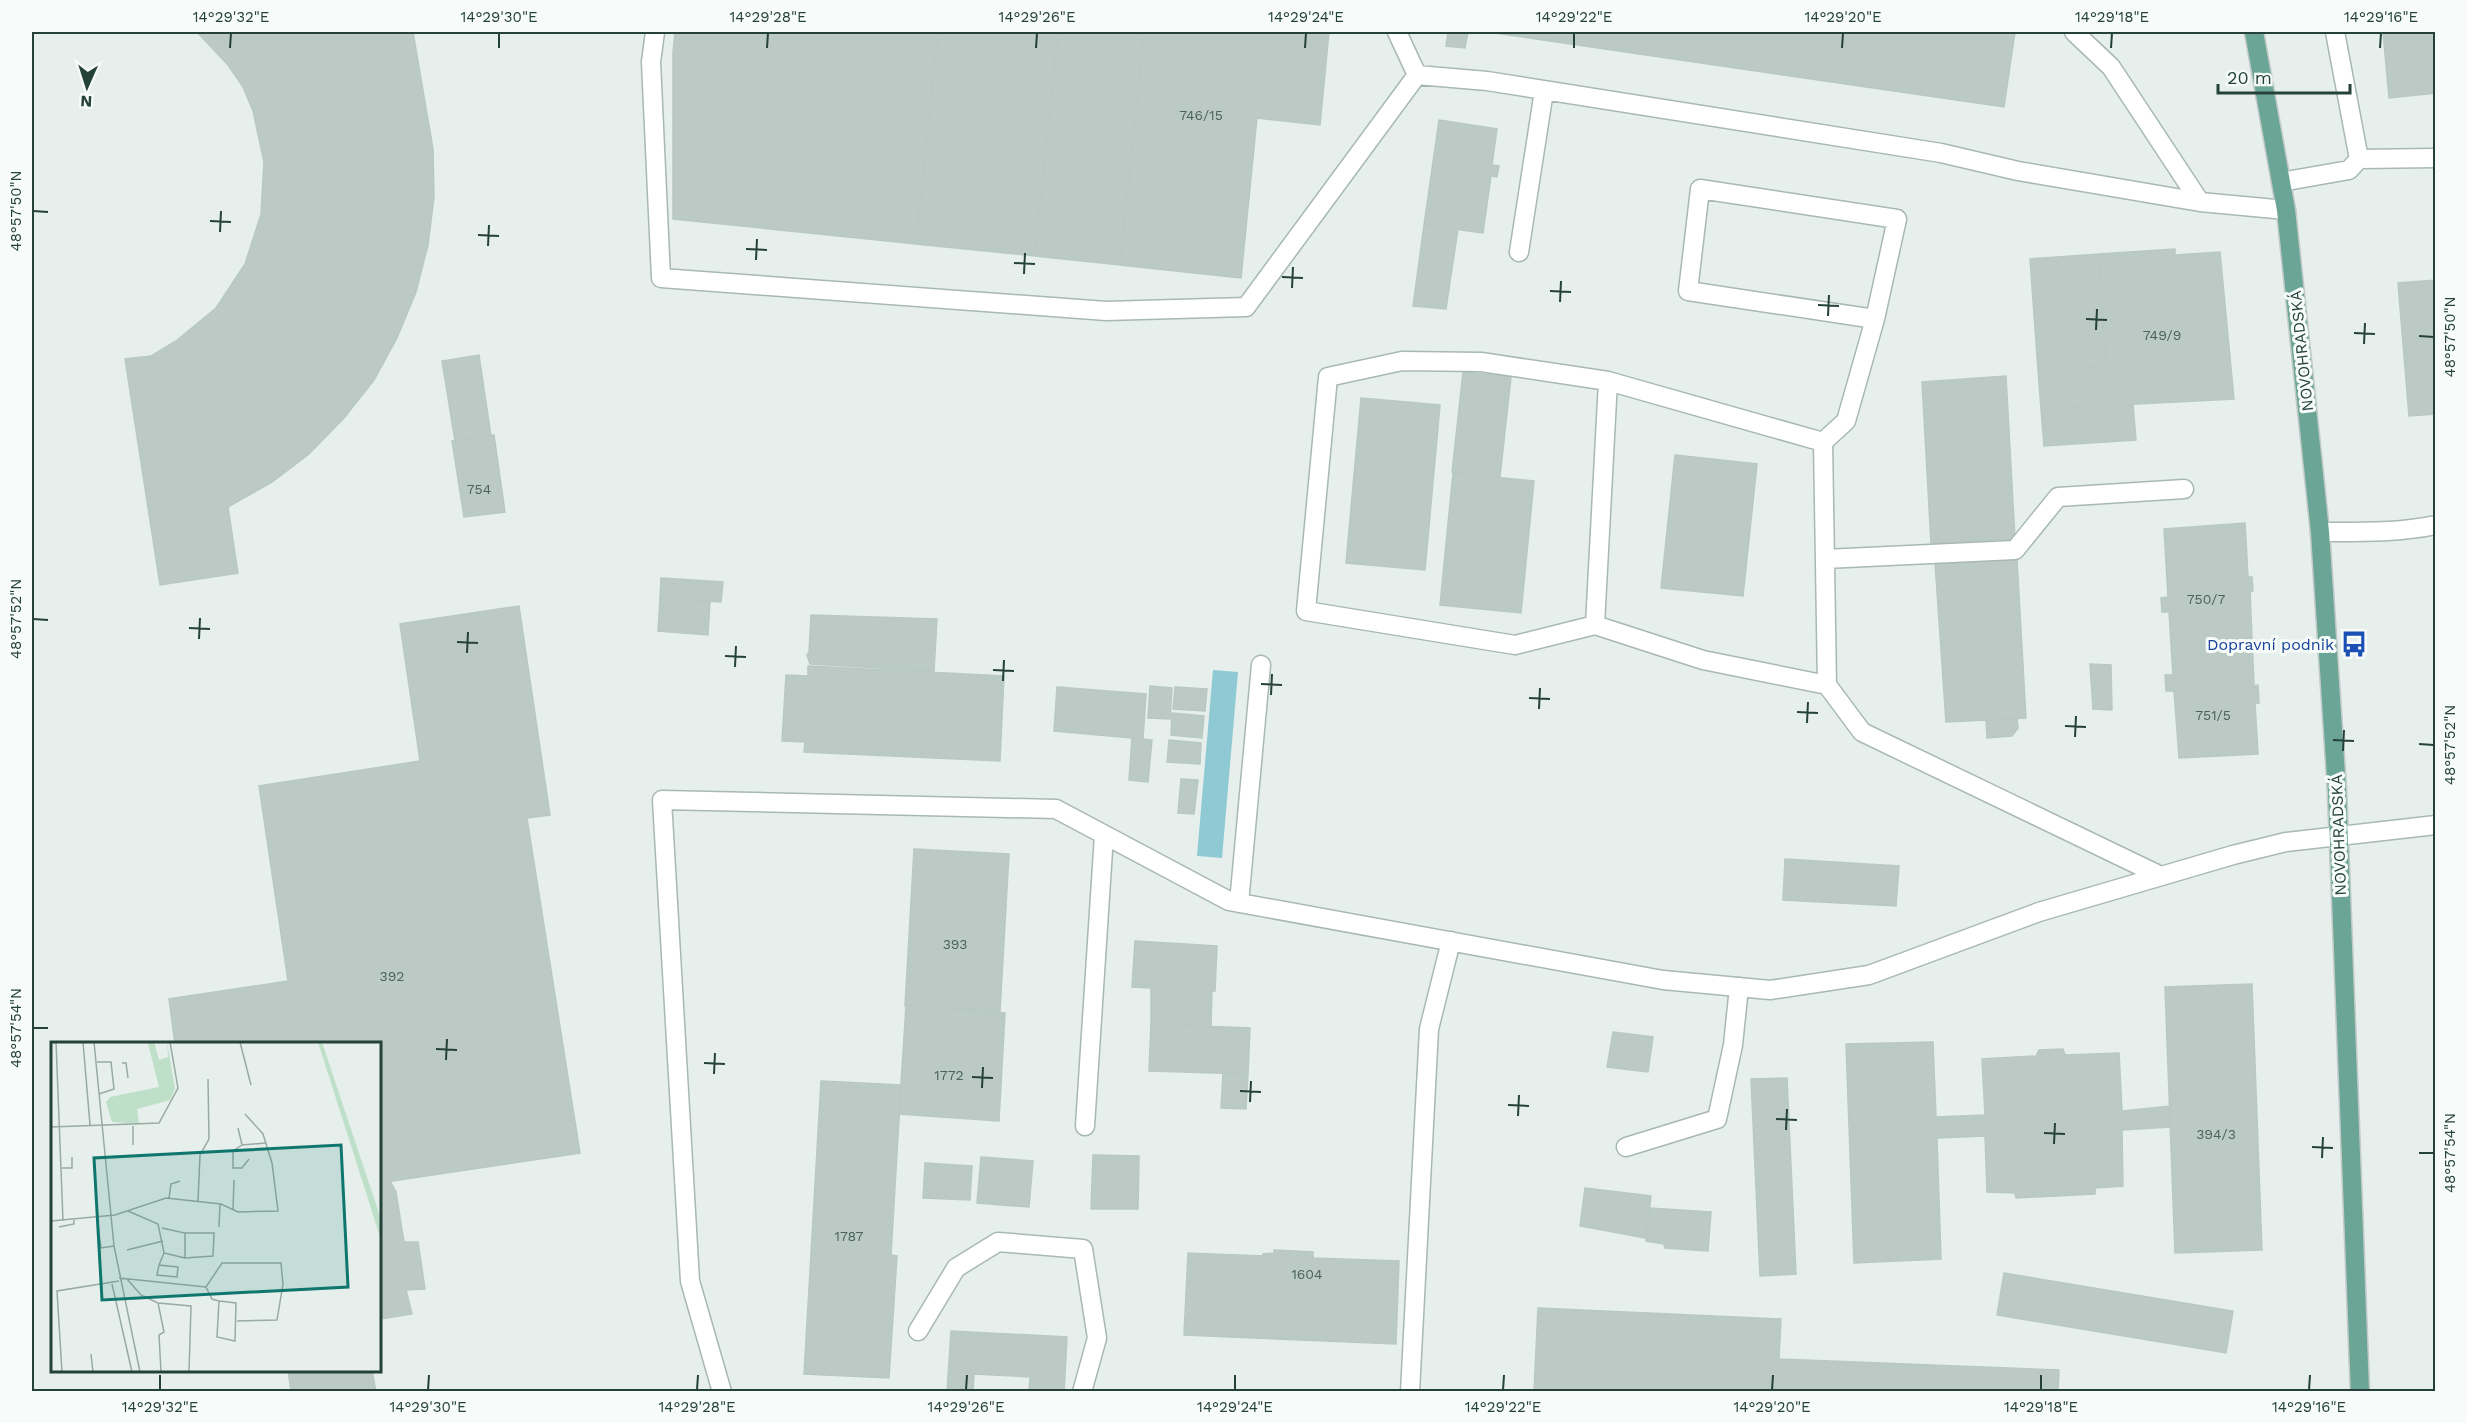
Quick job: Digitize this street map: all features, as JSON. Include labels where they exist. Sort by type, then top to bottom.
[{"type":"main road","name":"NOVOHRADSKÁ","points":[[2254,32],[2286,210],[2320,532],[2338,836],[2360,1392]]},
{"type":"lane","points":[[655,32],[651,62],[661,278],[1106,311],[1246,307],[1417,75]]},
{"type":"lane","points":[[1397,32],[1417,75]]},
{"type":"lane","points":[[2074,32],[2111,67],[2200,202]]},
{"type":"lane","points":[[2335,32],[2359,159]]},
{"type":"lane","points":[[1417,75],[1487,81],[1941,153],[2018,171],[2200,202],[2286,210]]},
{"type":"lane","points":[[1519,252],[1544,91]]},
{"type":"lane","points":[[2281,182],[2349,170],[2359,159],[2436,158]]},
{"type":"lane","points":[[1875,319],[1688,291],[1700,189],[1897,219],[1875,319],[1846,421],[1823,442],[1827,685],[1862,732],[2161,876]]},
{"type":"lane","points":[[1823,442],[1608,381],[1481,362],[1402,361],[1328,377],[1306,611],[1515,645],[1595,625],[1703,660],[1827,685]]},
{"type":"lane","points":[[1595,625],[1608,381]]},
{"type":"lane","points":[[1825,559],[2015,550],[2058,497],[2184,489]]},
{"type":"lane","points":[[2320,532],[2361,532],[2436,525]]},
{"type":"lane","points":[[1239,903],[1261,665]]},
{"type":"lane","points":[[722,1392],[690,1281],[662,800],[1056,809],[1229,901],[1663,980],[1770,990],[1869,975],[2039,912],[2286,842],[2436,825]]},
{"type":"lane","points":[[1085,1126],[1104,835]]},
{"type":"lane","points":[[1410,1392],[1429,1029],[1450,941]]},
{"type":"lane","points":[[1626,1147],[1718,1119],[1733,1045],[1739,987]]},
{"type":"lane","points":[[918,1331],[956,1268],[999,1242],[1083,1249],[1097,1338],[1082,1392]]},
{"type":"water","points":[[1213,670],[1238,672],[1222,858],[1197,856]]},
{"type":"building","points":[[197,32],[413,32],[433,149],[434,197],[428,245],[416,292],[397,338],[374,380],[344,418],[309,454],[272,482],[228,507],[151,356],[176,341],[216,308],[245,264],[261,214],[264,162],[253,111],[243,87],[228,65]]},
{"type":"building","points":[[675,32],[938,32],[916,244],[673,219]]},
{"type":"building","points":[[938,32],[1058,32],[1035,256],[916,244]]},
{"type":"building","points":[[1058,32],[1144,32],[1120,265],[1035,256]]},
{"type":"building","points":[[1144,32],[1329,32],[1320,125],[1257,118],[1241,278],[1120,265]]},
{"type":"building","points":[[1448,32],[1468,32],[1465,48],[1446,46]]},
{"type":"building","points":[[1488,32],[2015,32],[2004,107]]},
{"type":"building","points":[[2383,32],[2436,32],[2436,93],[2389,98]]},
{"type":"building","points":[[1439,120],[1497,129],[1492,165],[1499,166],[1497,177],[1491,176],[1483,233],[1424,225]]},
{"type":"building","points":[[1424,225],[1458,229],[1446,309],[1413,306]]},
{"type":"building","points":[[2175,249],[2175,255],[2220,252],[2234,399],[2041,409],[2038,370],[2106,366],[2099,254]]},
{"type":"building","points":[[2099,254],[2106,366],[2038,370],[2030,259]]},
{"type":"building","points":[[2436,280],[2436,414],[2409,416],[2398,283]]},
{"type":"building","points":[[479,355],[491,436],[455,441],[442,361]]},
{"type":"building","points":[[151,356],[228,507],[238,573],[160,585],[125,359]]},
{"type":"building","points":[[1463,372],[1511,377],[1500,477],[1452,472]]},
{"type":"building","points":[[2006,376],[2015,539],[1931,543],[1922,382]]},
{"type":"building","points":[[1361,398],[1440,405],[1425,570],[1346,563]]},
{"type":"building","points":[[2133,404],[2136,440],[2044,446],[2041,409]]},
{"type":"building","points":[[494,435],[505,512],[464,517],[452,441]]},
{"type":"building","points":[[1675,455],[1757,464],[1743,596],[1661,588]]},
{"type":"building","points":[[1453,473],[1534,481],[1521,613],[1440,605]]},
{"type":"building","points":[[2245,523],[2248,577],[2252,577],[2253,591],[2250,591],[2252,638],[2171,644],[2169,612],[2162,612],[2161,598],[2168,597],[2164,529]]},
{"type":"building","points":[[2017,559],[2026,718],[1946,722],[1935,562]]},
{"type":"building","points":[[661,578],[723,582],[721,602],[660,598]]},
{"type":"building","points":[[660,598],[710,602],[708,635],[658,631]]},
{"type":"building","points":[[519,606],[550,815],[527,818],[580,1153],[381,1183],[381,1042],[175,1042],[169,999],[288,981],[259,786],[420,761],[400,624]]},
{"type":"building","points":[[811,615],[937,619],[934,671],[810,664],[807,655]]},
{"type":"building","points":[[2252,638],[2254,686],[2258,685],[2259,703],[2255,703],[2258,754],[2179,758],[2174,691],[2166,691],[2165,675],[2173,675],[2171,644]]},
{"type":"building","points":[[2090,664],[2111,665],[2112,710],[2093,709]]},
{"type":"building","points":[[808,666],[1004,676],[1000,761],[804,752],[805,742],[782,741],[786,675],[808,676]]},
{"type":"building","points":[[1150,686],[1172,688],[1170,719],[1148,718]]},
{"type":"building","points":[[1057,687],[1146,694],[1143,739],[1054,731]]},
{"type":"building","points":[[1175,687],[1207,689],[1205,711],[1173,709]]},
{"type":"building","points":[[1172,713],[1204,716],[1202,738],[1171,735]]},
{"type":"building","points":[[2017,719],[2018,728],[2012,736],[1987,738],[1986,720]]},
{"type":"building","points":[[1132,738],[1152,740],[1148,782],[1129,780]]},
{"type":"building","points":[[1169,740],[1201,743],[1200,764],[1167,762]]},
{"type":"building","points":[[1181,779],[1198,780],[1194,814],[1178,813]]},
{"type":"building","points":[[914,849],[1009,854],[1000,1011],[905,1006]]},
{"type":"building","points":[[1785,859],[1899,866],[1896,906],[1783,900]]},
{"type":"building","points":[[1135,941],[1217,946],[1215,991],[1132,987]]},
{"type":"building","points":[[2252,984],[2262,1250],[2175,1253],[2165,987]]},
{"type":"building","points":[[1151,988],[1212,991],[1211,1026],[1151,1024]]},
{"type":"building","points":[[906,1006],[1005,1013],[999,1121],[899,1114]]},
{"type":"building","points":[[1151,1024],[1250,1028],[1248,1074],[1149,1071]]},
{"type":"building","points":[[1613,1032],[1653,1037],[1648,1072],[1607,1067]]},
{"type":"building","points":[[1933,1042],[1936,1117],[1985,1115],[1982,1059],[2036,1056],[2039,1050],[2063,1049],[2065,1055],[2119,1053],[2122,1111],[2170,1106],[2170,1127],[2122,1130],[2123,1186],[2095,1188],[2095,1194],[2016,1198],[2015,1193],[1987,1192],[1985,1136],[1937,1138],[1941,1259],[1854,1263],[1846,1044]]},
{"type":"building","points":[[1223,1074],[1248,1074],[1246,1109],[1221,1108]]},
{"type":"building","points":[[1787,1078],[1796,1274],[1760,1276],[1751,1079]]},
{"type":"building","points":[[821,1081],[901,1085],[891,1255],[897,1256],[889,1378],[804,1374]]},
{"type":"building","points":[[1093,1155],[1139,1156],[1138,1209],[1091,1209]]},
{"type":"building","points":[[981,1157],[1033,1161],[1029,1207],[977,1203]]},
{"type":"building","points":[[925,1163],[972,1166],[970,1200],[923,1198]]},
{"type":"building","points":[[390,1181],[396,1192],[404,1242],[418,1242],[425,1289],[406,1290],[412,1314],[381,1319],[381,1183]]},
{"type":"building","points":[[1585,1188],[1651,1196],[1646,1238],[1580,1226]]},
{"type":"building","points":[[1649,1208],[1711,1212],[1708,1251],[1665,1248],[1664,1244],[1646,1241]]},
{"type":"building","points":[[1274,1250],[1313,1252],[1313,1258],[1399,1261],[1396,1344],[1184,1335],[1188,1253],[1263,1256],[1263,1254],[1274,1253]]},
{"type":"building","points":[[2004,1273],[2233,1311],[2226,1353],[1997,1315]]},
{"type":"building","points":[[1538,1308],[1781,1319],[1779,1359],[2059,1370],[2058,1392],[1534,1392]]},
{"type":"building","points":[[951,1331],[1067,1337],[1064,1392],[1029,1392],[1030,1377],[974,1374],[973,1392],[947,1392]]},
{"type":"building","points":[[288,1372],[372,1372],[376,1392],[291,1392]]},
{"type":"place","name":"Dopravní podnik","points":[[2354,644]]}]
